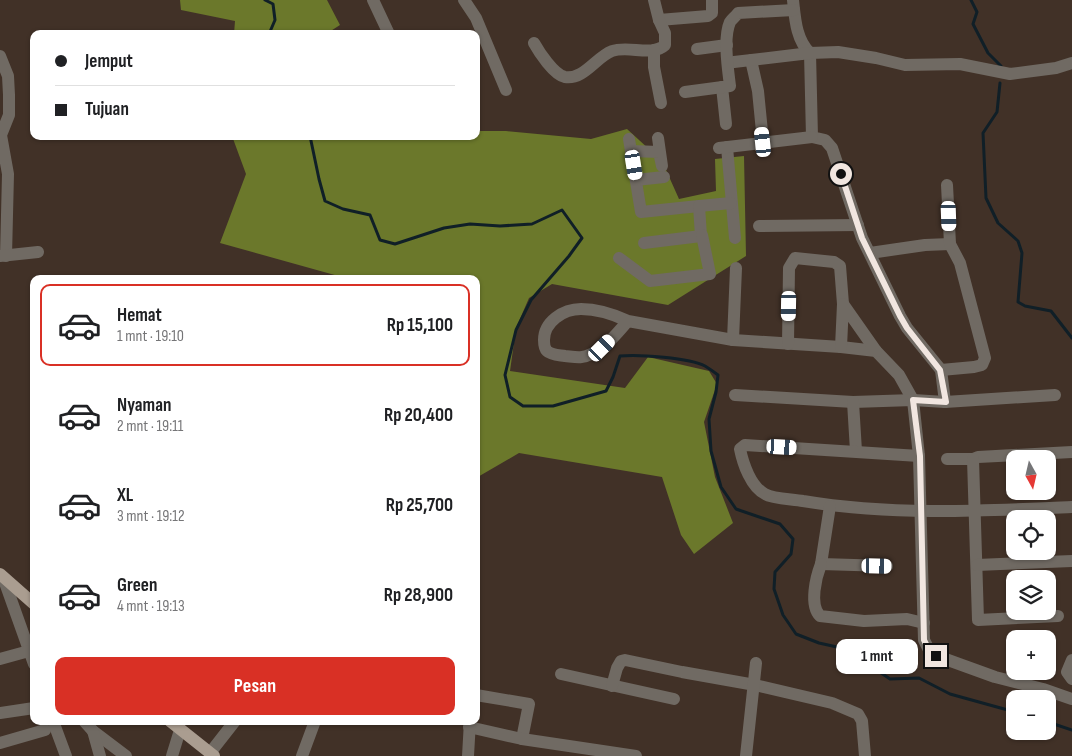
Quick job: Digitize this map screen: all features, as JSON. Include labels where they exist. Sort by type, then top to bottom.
[{"type":"main road","points":[[2,576],[30,600]]},
{"type":"main road","points":[[174,725],[212,754]]},
{"type":"street","points":[[373,0],[387,30]]},
{"type":"street","points":[[464,0],[476,18],[506,90]]},
{"type":"street","points":[[534,43],[546,61],[562,76],[568,77],[582,73],[612,51],[628,48],[661,49],[665,45],[665,32],[659,20],[654,0]]},
{"type":"street","points":[[659,20],[708,16],[712,13],[712,0]]},
{"type":"street","points":[[685,92],[730,86],[727,65],[727,34],[730,21],[738,13],[794,5],[799,35],[803,46],[810,53],[812,137]]},
{"type":"street","points":[[697,49],[727,45]]},
{"type":"street","points":[[654,50],[654,67],[661,103]]},
{"type":"street","points":[[734,62],[810,53],[838,52],[905,65],[960,64],[1010,74],[1048,70],[1072,63]]},
{"type":"street","points":[[0,56],[8,76],[9,95],[9,114],[1,134],[8,174],[3,256],[38,252]]},
{"type":"street","points":[[751,60],[758,91],[763,142]]},
{"type":"street","points":[[722,88],[726,124]]},
{"type":"street","points":[[735,238],[723,148],[812,137],[825,140],[832,148],[862,238],[907,328],[940,370],[946,402]]},
{"type":"street","points":[[658,138],[662,166],[659,152],[630,145],[641,212],[731,203]]},
{"type":"street","points":[[636,180],[664,177]]},
{"type":"street","points":[[940,370],[982,365],[985,358],[960,263],[950,244],[947,185]]},
{"type":"street","points":[[619,258],[650,281],[710,274],[702,235],[699,206]]},
{"type":"street","points":[[759,226],[858,225]]},
{"type":"street","points":[[644,243],[702,235]]},
{"type":"street","points":[[870,253],[925,245],[950,244]]},
{"type":"street","points":[[788,344],[789,268],[795,258],[834,262],[840,266],[843,304],[841,347]]},
{"type":"street","points":[[733,340],[736,268]]},
{"type":"street","points":[[843,304],[876,351],[899,375],[913,400],[920,456],[924,640],[929,650],[936,656],[995,677],[1043,689],[1072,699]]},
{"type":"street","points":[[628,322],[602,348],[580,358],[553,354],[547,351],[544,346],[545,330],[550,322],[570,310],[580,309],[604,311],[628,322],[733,340],[876,351]]},
{"type":"street","points":[[735,395],[854,402],[913,400],[946,402],[1055,395]]},
{"type":"street","points":[[854,402],[856,451]]},
{"type":"street","points":[[920,456],[744,445],[740,449],[744,464],[756,486],[766,495],[830,506],[884,510],[974,511],[1072,507]]},
{"type":"street","points":[[947,459],[974,459],[978,457],[1072,452]]},
{"type":"street","points":[[974,459],[978,620],[1058,616]]},
{"type":"street","points":[[830,506],[821,564],[815,583],[815,608],[820,616],[864,622],[907,619],[924,623]]},
{"type":"street","points":[[977,565],[1072,561]]},
{"type":"street","points":[[821,564],[887,566]]},
{"type":"street","points":[[0,660],[30,651],[2,576]]},
{"type":"street","points":[[612,686],[617,668],[621,661],[625,660],[755,685],[832,703],[858,714],[862,721],[864,756]]},
{"type":"street","points":[[1072,660],[1067,672],[1072,679]]},
{"type":"street","points":[[746,756],[756,663]]},
{"type":"street","points":[[560,674],[674,699]]},
{"type":"street","points":[[480,696],[528,704],[522,739]]},
{"type":"street","points":[[0,713],[30,709]]},
{"type":"street","points":[[212,754],[232,725]]},
{"type":"street","points":[[302,756],[314,725]]},
{"type":"street","points":[[468,756],[470,725]]},
{"type":"street","points":[[473,725],[522,739],[636,756]]},
{"type":"street","points":[[0,743],[49,726],[66,756]]},
{"type":"street","points":[[89,726],[100,756]]},
{"type":"street","points":[[89,726],[126,756]]},
{"type":"street","points":[[172,756],[180,730]]},
{"type":"green space","points":[[180,0],[327,0],[340,25],[332,30],[234,30],[235,21],[181,10]]},
{"type":"green space","points":[[627,129],[662,161],[679,199],[716,191],[715,159],[744,156],[746,256],[668,305],[552,284],[529,298],[516,328],[510,371],[625,388],[648,357],[709,371],[717,384],[704,422],[715,477],[733,523],[694,554],[681,535],[662,477],[519,453],[480,476],[480,275],[335,275],[220,243],[246,174],[233,140],[480,140],[480,131],[506,131],[591,139]]},
{"type":"waterway","points":[[265,0],[273,4],[275,20],[271,30]]},
{"type":"waterway","points":[[971,0],[977,12],[973,24],[988,53],[1001,66]]},
{"type":"waterway","points":[[1000,83],[997,112],[983,133],[986,198],[998,223],[1018,241],[1022,253],[1018,302],[1025,306],[1051,311],[1072,338]]},
{"type":"waterway","points":[[311,140],[325,201],[343,209],[370,215],[380,240],[395,244],[444,228],[470,224],[500,226],[532,224],[562,210],[582,238],[531,300],[516,330],[505,375],[510,397],[523,406],[553,406],[606,391],[620,356],[651,356],[676,359],[698,363],[707,367],[718,375],[709,419],[711,451],[721,487],[736,509],[780,524],[793,539],[791,554],[775,572],[774,589],[783,615],[796,634],[819,643],[846,649],[890,679],[919,678],[950,694],[1006,710]]},
{"type":"waterway","points":[[1056,725],[1072,730]]},
{"type":"route","points":[[841,174],[862,238],[900,316],[907,328],[940,370],[946,402],[913,400],[920,456],[920,546],[924,640],[929,650],[936,656]]}]
